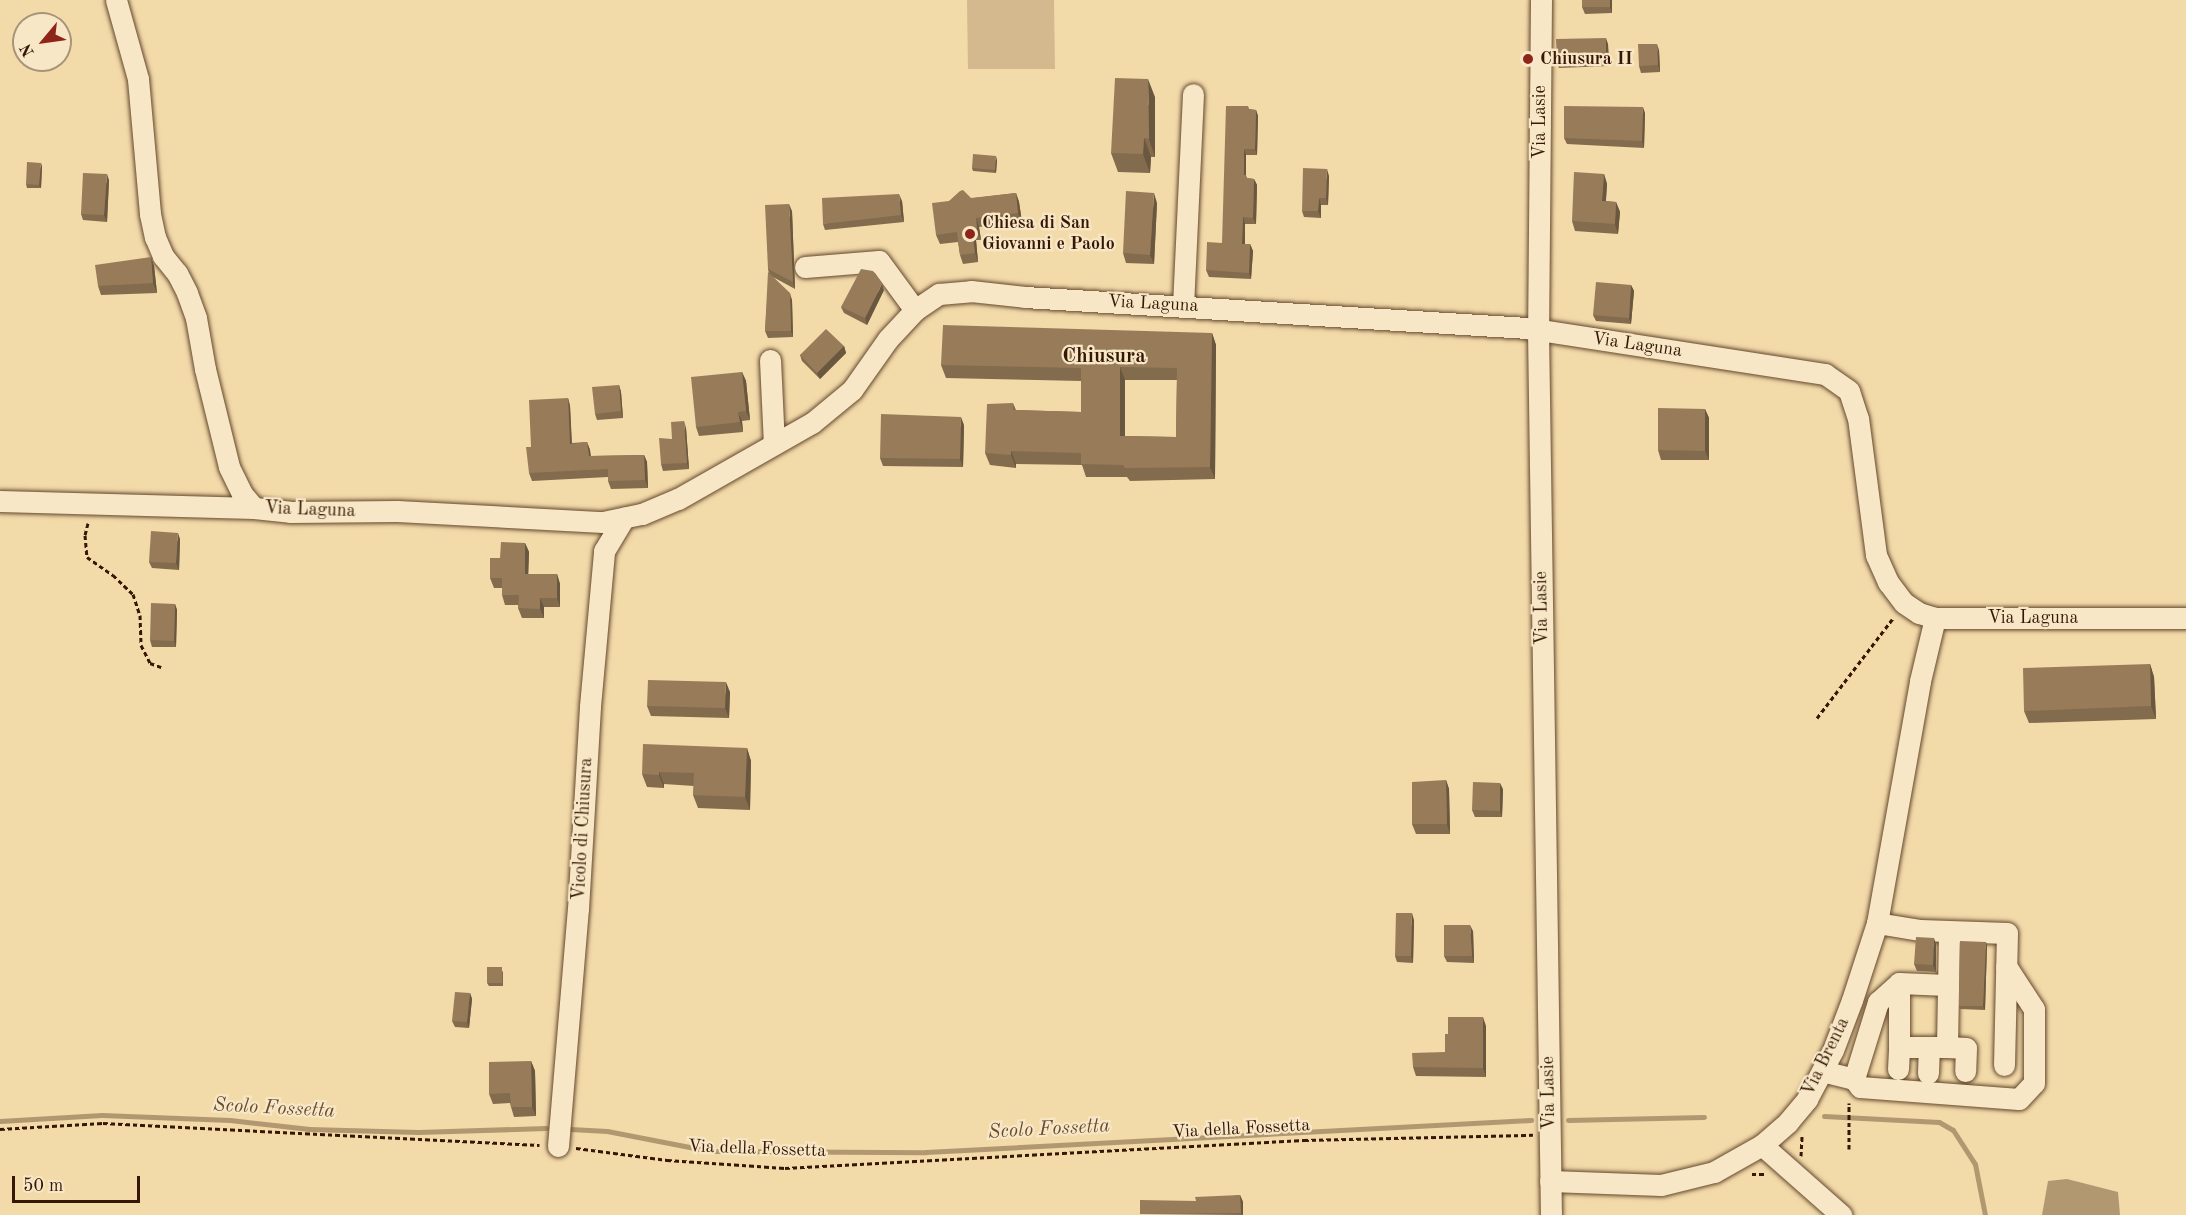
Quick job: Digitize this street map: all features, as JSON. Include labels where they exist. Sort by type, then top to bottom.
[{"type":"street","name":"Via Laguna","points":[[116,0],[138,79],[150,214],[155,237],[163,256],[177,273],[187,293],[196,318],[205,369],[229,467],[242,494],[254,508],[290,512],[397,512],[603,522],[642,514],[678,499],[812,423],[852,390],[888,339],[915,310],[939,294],[971,291],[1025,297],[1538,330],[1825,374],[1839,381],[1849,391],[1858,418],[1876,555],[1888,582],[1904,603],[1919,613],[1935,618],[2186,618]]},
{"type":"street","name":"Via Lasie","points":[[1541,0],[1538,330],[1551,1215]]},
{"type":"street","points":[[1183,306],[1193,94]]},
{"type":"street","points":[[805,267],[879,261],[915,310]]},
{"type":"street","points":[[770,360],[774,444]]},
{"type":"street","points":[[0,501],[254,508]]},
{"type":"street","name":"Vicolo di Chiusura","points":[[558,1146],[578,909],[590,706],[604,551],[624,518]]},
{"type":"street","name":"Via Brenta","points":[[1550,1181],[1661,1185],[1714,1172],[1762,1144],[1788,1122],[1807,1099],[1822,1071],[1852,1000],[1876,923],[1886,880],[1920,681],[1935,618]]},
{"type":"street","points":[[1876,923],[1949,932],[2007,933],[2004,1065]]},
{"type":"street","points":[[1928,1072],[1938,1047],[1947,985],[1949,932]]},
{"type":"street","points":[[1822,1071],[1854,1079],[1860,1086],[2019,1099],[2034,1083],[2034,1009],[2006,966]]},
{"type":"street","points":[[1854,1079],[1878,1002],[1899,983],[1947,985]]},
{"type":"street","points":[[1898,1069],[1899,983]]},
{"type":"street","points":[[1899,1047],[1966,1048],[1965,1071]]},
{"type":"street","points":[[1762,1144],[1841,1215]]},
{"type":"path","points":[[92,503],[85,535],[87,557],[113,575],[133,594],[140,615],[141,645],[150,663],[161,667]]},
{"type":"path","points":[[1817,718],[1904,603]]},
{"type":"path","points":[[1849,1105],[1849,1149]]},
{"type":"path","name":"Via della Fossetta","points":[[0,1129],[103,1123],[558,1146],[667,1160],[785,1167],[1293,1140],[1550,1134]]},
{"type":"path","points":[[1803,1127],[1803,1164]]},
{"type":"shaded area","points":[[967,0],[1054,0],[1055,69],[968,69]]},
{"type":"shaded area","points":[[2067,1179],[2118,1192],[2120,1215],[2042,1215],[2048,1181]]},
{"type":"building","points":[[1582,0],[1610,0],[1610,7],[1582,7]]},
{"type":"building","points":[[1606,38],[1606,59],[1557,61],[1556,39]]},
{"type":"building","points":[[1638,44],[1657,44],[1658,65],[1639,66]]},
{"type":"building","points":[[1115,78],[1148,79],[1149,139],[1144,138],[1143,154],[1111,153]]},
{"type":"building","points":[[1226,106],[1248,106],[1248,109],[1256,110],[1255,149],[1244,149],[1244,175],[1246,178],[1254,179],[1253,218],[1243,217],[1242,244],[1250,244],[1249,273],[1206,270],[1207,242],[1222,243]]},
{"type":"building","points":[[1564,106],[1643,107],[1642,141],[1564,138]]},
{"type":"building","points":[[973,154],[996,156],[995,170],[972,168]]},
{"type":"building","points":[[27,162],[41,163],[39,185],[26,184]]},
{"type":"building","points":[[1303,168],[1327,169],[1326,198],[1319,198],[1318,211],[1302,211]]},
{"type":"building","points":[[1574,172],[1604,174],[1602,201],[1616,202],[1615,224],[1572,221]]},
{"type":"building","points":[[83,173],[107,174],[104,215],[81,214]]},
{"type":"building","points":[[963,190],[971,198],[1016,193],[1018,213],[976,218],[977,230],[972,231],[975,253],[960,255],[957,232],[936,235],[932,203],[949,201]]},
{"type":"building","points":[[1126,191],[1154,193],[1150,255],[1123,253]]},
{"type":"building","points":[[899,194],[901,215],[823,224],[822,198]]},
{"type":"building","points":[[789,204],[793,282],[768,269],[765,205]]},
{"type":"building","points":[[151,257],[153,283],[98,286],[95,265]]},
{"type":"building","points":[[861,269],[873,271],[882,284],[865,318],[841,307]]},
{"type":"building","points":[[768,272],[790,293],[791,331],[765,331]]},
{"type":"building","points":[[1596,282],[1631,285],[1629,318],[1593,315]]},
{"type":"building","points":[[943,325],[1212,333],[1210,467],[1125,468],[1123,465],[1081,464],[1081,453],[1011,451],[1011,455],[985,453],[987,404],[1013,403],[1013,410],[1081,412],[1081,368],[941,365]],"holes":[[[1120,367],[1177,368],[1176,437],[1120,436]]]},
{"type":"building","points":[[826,329],[844,346],[817,373],[800,355]]},
{"type":"building","points":[[742,372],[746,411],[738,412],[740,422],[696,427],[691,377]]},
{"type":"building","points":[[619,385],[621,411],[595,414],[592,387]]},
{"type":"building","points":[[568,398],[570,444],[587,442],[589,456],[644,455],[645,480],[608,481],[608,469],[529,473],[526,447],[531,447],[529,400]]},
{"type":"building","points":[[1658,408],[1705,409],[1705,451],[1658,450]]},
{"type":"building","points":[[881,414],[961,417],[960,459],[880,458]]},
{"type":"building","points":[[684,421],[687,463],[661,464],[659,438],[672,439],[671,422]]},
{"type":"building","points":[[151,531],[178,533],[176,563],[149,562]]},
{"type":"building","points":[[501,542],[525,543],[525,574],[557,574],[557,598],[540,598],[540,609],[518,608],[519,595],[502,595],[502,578],[490,578],[490,558],[500,558]]},
{"type":"building","points":[[151,603],[175,604],[174,641],[150,640]]},
{"type":"building","points":[[2150,664],[2151,706],[2024,711],[2023,668]]},
{"type":"building","points":[[648,680],[726,682],[725,708],[647,706]]},
{"type":"building","points":[[643,744],[747,748],[745,797],[693,795],[694,773],[642,774]]},
{"type":"building","points":[[1446,780],[1447,824],[1412,824],[1412,782]]},
{"type":"building","points":[[1473,782],[1500,783],[1500,811],[1472,810]]},
{"type":"building","points":[[1396,913],[1412,913],[1411,956],[1395,956]]},
{"type":"building","points":[[1444,925],[1470,925],[1472,956],[1444,956]]},
{"type":"building","points":[[1916,937],[1934,938],[1933,965],[1914,964]]},
{"type":"building","points":[[1960,941],[1986,942],[1983,1006],[1959,1006]]},
{"type":"building","points":[[487,967],[502,967],[502,983],[487,983]]},
{"type":"building","points":[[455,992],[470,993],[467,1022],[452,1021]]},
{"type":"building","points":[[1448,1017],[1483,1017],[1483,1068],[1413,1067],[1412,1053],[1445,1052]]},
{"type":"building","points":[[531,1061],[532,1107],[511,1107],[510,1093],[489,1094],[489,1062]]},
{"type":"building","points":[[1240,1195],[1241,1213],[1140,1214],[1140,1200],[1196,1201],[1195,1197]]},
{"type":"waterway","name":"Scolo Fossetta","points":[[0,1121],[102,1115],[230,1120],[309,1129],[418,1132],[546,1128]]},
{"type":"waterway","name":"Scolo Fossetta","points":[[1824,1116],[1939,1122],[1953,1130],[1975,1164],[1985,1215]]},
{"type":"waterway","name":"Scolo Fossetta","points":[[1568,1120],[1704,1117]]},
{"type":"waterway","name":"Scolo Fossetta","points":[[570,1129],[607,1131],[710,1151],[926,1152],[1531,1120]]},
{"type":"place","name":"Chiusura II","points":[[1528,59]]},
{"type":"place","name":"Chiesa di San Giovanni e Paolo","points":[[970,234]]},
{"type":"district","name":"Chiusura","points":[[1104,357]]}]
